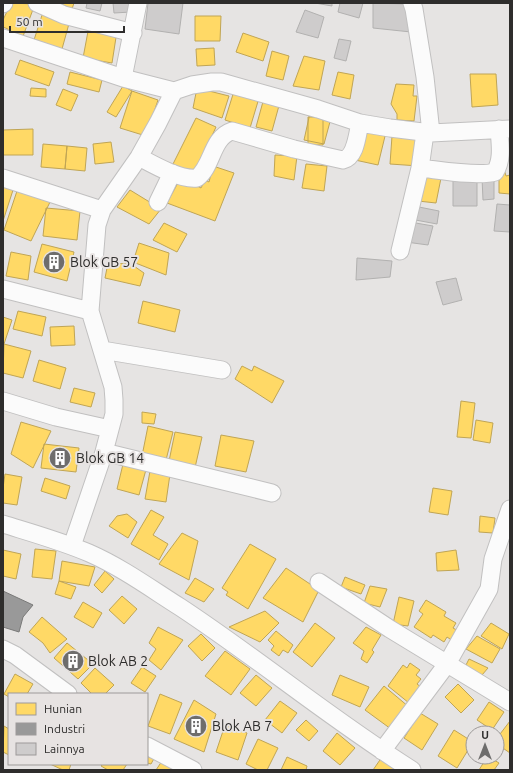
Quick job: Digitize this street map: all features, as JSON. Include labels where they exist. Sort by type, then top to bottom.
[{"type":"street","points":[[37,3],[64,15],[133,33]]},
{"type":"street","points":[[123,78],[138,3]]},
{"type":"street","points":[[400,251],[428,133],[422,61],[412,3]]},
{"type":"street","points":[[3,38],[123,78],[174,91],[192,85],[221,82],[318,109],[360,123],[390,128],[428,133],[505,129],[500,163],[495,172],[490,174],[470,173],[420,168]]},
{"type":"street","points":[[72,546],[104,452],[114,414],[112,387],[90,311],[97,225],[102,210],[139,157],[174,91]]},
{"type":"street","points":[[139,157],[172,173],[192,179],[197,178],[203,172],[220,138],[226,133],[232,131],[343,160],[347,159],[352,154],[360,123]]},
{"type":"street","points":[[158,202],[172,173]]},
{"type":"street","points":[[3,178],[102,210]]},
{"type":"street","points":[[3,289],[90,311]]},
{"type":"street","points":[[102,350],[222,370]]},
{"type":"street","points":[[3,401],[56,418],[110,429]]},
{"type":"street","points":[[104,452],[272,494]]},
{"type":"street","points":[[382,751],[447,664],[489,589],[493,559],[510,509]]},
{"type":"street","points":[[3,524],[72,546],[130,574],[222,635],[382,751],[412,770]]},
{"type":"street","points":[[319,582],[390,629],[510,702]]},
{"type":"street","points":[[3,649],[15,655],[67,693]]},
{"type":"street","points":[[148,747],[193,770]]},
{"type":"building: Hunian","points":[[11,3],[35,4],[22,39],[7,33],[8,29],[3,27],[3,20]]},
{"type":"building: Hunian","points":[[59,3],[74,3],[72,9]]},
{"type":"building: Hunian","points":[[43,12],[70,20],[62,49],[34,40]]},
{"type":"building: Hunian","points":[[195,16],[221,16],[220,41],[195,41]]},
{"type":"building: Hunian","points":[[89,26],[117,31],[112,63],[83,58]]},
{"type":"building: Hunian","points":[[243,33],[269,42],[263,61],[236,52]]},
{"type":"building: Hunian","points":[[214,48],[215,65],[197,66],[196,49]]},
{"type":"building: Hunian","points":[[272,51],[289,56],[283,80],[266,76]]},
{"type":"building: Hunian","points":[[304,56],[325,61],[319,90],[293,86]]},
{"type":"building: Hunian","points":[[20,60],[54,72],[49,86],[15,74]]},
{"type":"building: Hunian","points":[[70,72],[102,80],[99,92],[67,84]]},
{"type":"building: Hunian","points":[[338,72],[354,75],[350,99],[332,95]]},
{"type":"building: Hunian","points":[[470,74],[496,74],[498,105],[472,107]]},
{"type":"building: Hunian","points":[[396,84],[414,85],[413,96],[417,96],[414,121],[397,120],[397,114],[391,104]]},
{"type":"building: Hunian","points":[[123,86],[132,91],[116,117],[107,112]]},
{"type":"building: Hunian","points":[[31,88],[46,89],[46,97],[30,96]]},
{"type":"building: Hunian","points":[[197,88],[229,96],[222,118],[193,108]]},
{"type":"building: Hunian","points":[[63,89],[78,95],[71,111],[56,105]]},
{"type":"building: Hunian","points":[[132,91],[158,100],[146,136],[120,128]]},
{"type":"building: Hunian","points":[[234,91],[259,98],[250,128],[225,120]]},
{"type":"building: Hunian","points":[[264,98],[280,102],[272,131],[256,127]]},
{"type":"building: Hunian","points":[[310,113],[331,118],[324,144],[304,140]]},
{"type":"building: Hunian","points":[[308,117],[323,117],[323,145],[308,145]]},
{"type":"building: Hunian","points":[[196,118],[216,127],[194,175],[172,166]]},
{"type":"building: Hunian","points":[[363,128],[386,132],[378,165],[355,160]]},
{"type":"building: Hunian","points":[[33,129],[33,155],[3,155],[3,130]]},
{"type":"building: Hunian","points":[[392,136],[421,139],[419,166],[390,164]]},
{"type":"building: Hunian","points":[[111,142],[114,162],[95,164],[93,144]]},
{"type":"building: Hunian","points":[[43,144],[67,146],[65,169],[41,167]]},
{"type":"building: Hunian","points":[[67,146],[87,148],[85,171],[65,169]]},
{"type":"building: Hunian","points":[[275,155],[297,156],[294,180],[274,176]]},
{"type":"building: Hunian","points":[[306,164],[327,166],[324,191],[302,188]]},
{"type":"building: Hunian","points":[[213,166],[234,173],[215,221],[167,203],[181,177],[201,188],[205,180],[209,182]]},
{"type":"building: Hunian","points":[[499,169],[504,169],[506,176],[510,175],[510,194],[499,193]]},
{"type":"building: Hunian","points":[[423,170],[442,173],[436,203],[418,201]]},
{"type":"building: Hunian","points":[[3,184],[14,187],[3,221]]},
{"type":"building: Hunian","points":[[130,190],[161,209],[149,224],[117,207]]},
{"type":"building: Hunian","points":[[17,191],[51,200],[31,241],[4,230]]},
{"type":"building: Hunian","points":[[46,208],[80,211],[77,240],[43,236]]},
{"type":"building: Hunian","points":[[164,223],[187,234],[177,252],[153,240]]},
{"type":"building: Hunian","points":[[139,243],[169,253],[166,275],[133,262]]},
{"type":"building: Hunian","name":"Blok GB 57","points":[[42,244],[74,252],[67,281],[34,272]]},
{"type":"building: Hunian","points":[[11,252],[31,256],[28,280],[6,276]]},
{"type":"building: Hunian","points":[[108,263],[131,264],[144,273],[140,286],[105,278]]},
{"type":"building: Hunian","points":[[143,301],[180,310],[175,332],[138,323]]},
{"type":"building: Hunian","points":[[18,311],[46,317],[42,336],[13,329]]},
{"type":"building: Hunian","points":[[3,317],[12,320],[4,344],[3,343]]},
{"type":"building: Hunian","points":[[74,326],[75,345],[51,346],[50,327]]},
{"type":"building: Hunian","points":[[4,344],[31,351],[23,378],[3,373]]},
{"type":"building: Hunian","points":[[39,360],[66,368],[60,389],[33,381]]},
{"type":"building: Hunian","points":[[242,366],[252,371],[254,366],[284,381],[272,403],[235,379]]},
{"type":"building: Hunian","points":[[74,388],[95,393],[91,407],[70,402]]},
{"type":"building: Hunian","points":[[461,401],[475,403],[471,438],[457,437]]},
{"type":"building: Hunian","points":[[142,412],[156,414],[154,424],[142,423]]},
{"type":"building: Hunian","points":[[476,420],[493,423],[490,443],[473,440]]},
{"type":"building: Hunian","points":[[21,422],[51,431],[33,468],[11,454]]},
{"type":"building: Hunian","points":[[148,426],[173,432],[166,460],[142,456]]},
{"type":"building: Hunian","points":[[175,432],[202,437],[194,472],[168,466]]},
{"type":"building: Hunian","points":[[221,435],[254,441],[246,472],[215,466]]},
{"type":"building: Hunian","name":"Blok GB 14","points":[[44,444],[79,448],[76,472],[41,468]]},
{"type":"building: Hunian","points":[[124,460],[147,466],[139,495],[117,489]]},
{"type":"building: Hunian","points":[[150,471],[170,474],[166,502],[145,499]]},
{"type":"building: Hunian","points":[[5,474],[22,477],[17,505],[3,503]]},
{"type":"building: Hunian","points":[[45,478],[70,486],[66,499],[41,491]]},
{"type":"building: Hunian","points":[[433,488],[452,491],[448,515],[429,512]]},
{"type":"building: Hunian","points":[[151,510],[164,517],[153,535],[168,544],[159,560],[131,544]]},
{"type":"building: Hunian","points":[[127,514],[137,522],[128,538],[109,526],[117,516]]},
{"type":"building: Hunian","points":[[480,516],[495,518],[493,533],[479,532]]},
{"type":"building: Hunian","points":[[182,533],[198,541],[189,580],[159,564]]},
{"type":"building: Hunian","points":[[250,544],[276,559],[248,609],[226,595],[228,592],[222,588]]},
{"type":"building: Hunian","points":[[35,549],[56,551],[52,579],[32,577]]},
{"type":"building: Hunian","points":[[3,550],[21,554],[16,579],[3,576]]},
{"type":"building: Hunian","points":[[456,550],[459,570],[437,571],[436,553]]},
{"type":"building: Hunian","points":[[62,561],[95,567],[89,586],[59,581]]},
{"type":"building: Hunian","points":[[286,568],[319,590],[303,622],[263,598]]},
{"type":"building: Hunian","points":[[105,571],[114,579],[102,593],[94,585]]},
{"type":"building: Hunian","points":[[345,577],[365,585],[361,594],[341,587]]},
{"type":"building: Hunian","points":[[195,578],[214,589],[204,602],[185,593]]},
{"type":"building: Hunian","points":[[59,581],[76,587],[71,599],[55,594]]},
{"type":"building: Hunian","points":[[370,586],[387,589],[380,607],[364,603]]},
{"type":"building: Hunian","points":[[122,596],[137,609],[124,624],[109,610]]},
{"type":"building: Hunian","points":[[399,597],[414,601],[408,626],[393,624]]},
{"type":"building: Hunian","points":[[426,600],[446,612],[444,616],[456,623],[453,628],[462,633],[456,643],[447,637],[444,642],[433,635],[431,638],[414,627],[423,614],[419,611]]},
{"type":"building: Hunian","points":[[83,602],[102,613],[93,628],[74,617]]},
{"type":"building: Hunian","points":[[265,611],[279,623],[260,642],[229,627]]},
{"type":"building: Hunian","points":[[42,617],[67,639],[50,653],[43,643],[29,632]]},
{"type":"building: Hunian","points":[[315,623],[335,638],[312,667],[293,652]]},
{"type":"building: Hunian","points":[[491,623],[509,634],[502,649],[481,636]]},
{"type":"building: Hunian","points":[[158,627],[183,640],[161,670],[149,660],[156,649],[149,643]]},
{"type":"building: Hunian","points":[[366,627],[381,635],[372,650],[374,652],[367,663],[361,659],[364,651],[353,643]]},
{"type":"building: Hunian","points":[[276,631],[293,645],[288,653],[283,650],[279,656],[271,650],[274,646],[268,640]]},
{"type":"building: Hunian","points":[[201,634],[215,648],[202,661],[188,646]]},
{"type":"building: Hunian","points":[[477,636],[500,649],[492,663],[466,649]]},
{"type":"building: Hunian","name":"Blok AB 2","points":[[67,643],[93,664],[78,679],[54,658]]},
{"type":"building: Hunian","points":[[225,651],[250,669],[231,695],[205,676]]},
{"type":"building: Hunian","points":[[469,659],[488,668],[482,675],[465,667]]},
{"type":"building: Hunian","points":[[410,663],[420,670],[416,675],[421,679],[417,684],[421,687],[409,703],[388,686],[403,665],[407,668]]},
{"type":"building: Hunian","points":[[142,667],[156,676],[145,692],[131,683]]},
{"type":"building: Hunian","points":[[95,668],[114,685],[106,693],[91,693],[81,683]]},
{"type":"building: Hunian","points":[[15,674],[33,684],[28,693],[8,693],[8,696],[4,694]]},
{"type":"building: Hunian","points":[[256,675],[272,688],[256,706],[240,693]]},
{"type":"building: Hunian","points":[[340,675],[369,687],[360,707],[332,695]]},
{"type":"building: Hunian","points":[[458,684],[474,700],[461,713],[445,697]]},
{"type":"building: Hunian","points":[[384,686],[409,707],[391,729],[365,710]]},
{"type":"building: Hunian","points":[[160,694],[182,703],[170,734],[148,726]]},
{"type":"building: Hunian","name":"Blok AB 7","points":[[194,700],[216,714],[204,752],[174,739]]},
{"type":"building: Hunian","points":[[280,701],[297,713],[282,733],[265,720]]},
{"type":"building: Hunian","points":[[489,702],[504,712],[495,725],[484,725],[477,720]]},
{"type":"building: Hunian","points":[[420,713],[438,724],[422,750],[404,738]]},
{"type":"building: Hunian","points":[[306,720],[318,731],[309,741],[296,730]]},
{"type":"building: Hunian","points":[[510,721],[510,753],[505,750],[505,728]]},
{"type":"building: Hunian","points":[[225,725],[247,733],[238,760],[216,752]]},
{"type":"building: Hunian","points":[[4,726],[8,728],[8,754],[3,752]]},
{"type":"building: Hunian","points":[[454,730],[465,737],[465,755],[457,768],[438,756]]},
{"type":"building: Hunian","points":[[337,733],[355,748],[340,765],[323,751]]},
{"type":"building: Hunian","points":[[258,739],[278,748],[267,770],[258,770],[246,764]]},
{"type":"building: Hunian","points":[[148,749],[157,753],[151,764],[148,763]]},
{"type":"building: Hunian","points":[[287,757],[307,766],[306,770],[281,770]]},
{"type":"building: Hunian","points":[[382,757],[401,770],[373,770]]},
{"type":"building: Hunian","points":[[164,758],[188,770],[156,770]]},
{"type":"building: Hunian","points":[[52,765],[71,765],[69,770],[63,770]]},
{"type":"building: Hunian","points":[[126,765],[123,770],[108,770],[101,766]]},
{"type":"building: Hunian","points":[[482,765],[498,765],[494,770],[479,770]]},
{"type":"building: Industri","points":[[3,591],[33,605],[23,617],[19,632],[3,627]]},
{"type":"building: Lainnya","points":[[87,3],[102,3],[100,11],[86,8]]},
{"type":"building: Lainnya","points":[[113,3],[130,3],[131,12],[114,13]]},
{"type":"building: Lainnya","points":[[148,3],[183,3],[179,34],[145,29]]},
{"type":"building: Lainnya","points":[[315,3],[332,3],[332,6]]},
{"type":"building: Lainnya","points":[[340,3],[363,3],[359,18],[338,12]]},
{"type":"building: Lainnya","points":[[373,3],[405,4],[411,32],[373,28]]},
{"type":"building: Lainnya","points":[[305,10],[324,17],[318,38],[296,32]]},
{"type":"building: Lainnya","points":[[339,39],[351,41],[346,61],[334,58]]},
{"type":"building: Lainnya","points":[[453,174],[477,174],[477,206],[453,206]]},
{"type":"building: Lainnya","points":[[494,177],[494,199],[483,200],[482,178]]},
{"type":"building: Lainnya","points":[[497,204],[510,205],[510,232],[494,231]]},
{"type":"building: Lainnya","points":[[414,206],[439,211],[437,224],[410,219]]},
{"type":"building: Lainnya","points":[[410,222],[433,226],[428,245],[406,242]]},
{"type":"building: Lainnya","points":[[357,258],[392,261],[390,277],[356,280]]},
{"type":"building: Lainnya","points":[[456,278],[462,300],[443,305],[436,282]]},
{"type":"place","name":"Blok GB 57","points":[[54,262]]},
{"type":"place","name":"Blok GB 14","points":[[60,458]]},
{"type":"place","name":"Blok AB 2","points":[[73,661]]},
{"type":"place","name":"Blok AB 7","points":[[196,726]]}]
